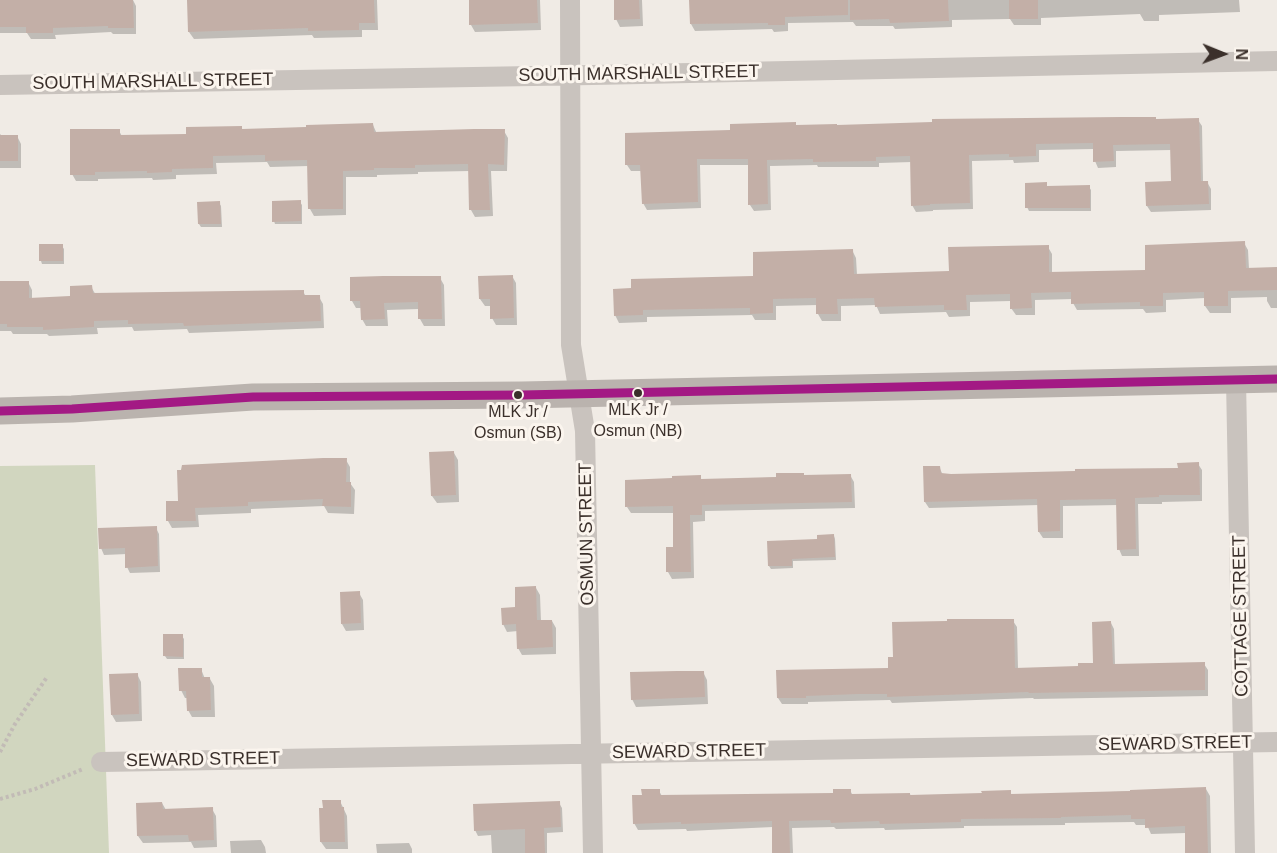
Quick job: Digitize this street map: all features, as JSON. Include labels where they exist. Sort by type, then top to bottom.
[{"type":"main road","points":[[0,411],[72,409],[253,397],[579,394],[1277,379]]},
{"type":"street","name":"OSMUN STREET","points":[[570,0],[572,345],[585,431],[593,853]]},
{"type":"street","name":"SOUTH MARSHALL STREET","points":[[0,85],[1277,61]]},
{"type":"street","name":"COTTAGE STREET","points":[[1236,380],[1245,853]]},
{"type":"street","name":"SEWARD STREET","points":[[101,762],[1277,742]]},
{"type":"path","points":[[0,752],[15,724],[47,677]]},
{"type":"path","points":[[0,799],[35,789],[101,762]]},
{"type":"green space","points":[[95,465],[109,853],[0,853],[0,466]]},
{"type":"building","points":[[0,0],[133,0],[134,28],[108,28],[108,26],[53,28],[53,33],[26,33],[26,27],[0,27]]},
{"type":"building","points":[[187,0],[374,0],[375,23],[359,23],[359,30],[308,31],[308,28],[188,32]]},
{"type":"building","points":[[469,0],[537,0],[538,23],[469,25]]},
{"type":"building","points":[[614,0],[639,0],[640,19],[614,20]]},
{"type":"building","points":[[689,0],[848,0],[848,15],[785,17],[785,25],[768,25],[768,23],[690,24]]},
{"type":"building","points":[[850,0],[948,0],[949,21],[890,23],[889,19],[850,20]]},
{"type":"building","points":[[1009,0],[1038,0],[1038,19],[1009,19]]},
{"type":"building","points":[[1156,117],[1156,119],[1199,118],[1201,181],[1208,181],[1209,204],[1146,206],[1145,182],[1171,181],[1170,144],[1113,145],[1114,161],[1093,162],[1093,143],[1036,144],[1036,156],[969,155],[970,203],[911,206],[910,156],[876,157],[876,161],[767,160],[768,204],[748,205],[748,159],[697,159],[698,202],[642,204],[640,165],[625,165],[625,133],[730,130],[730,124],[796,122],[796,125],[837,125],[932,122],[932,119]]},
{"type":"building","points":[[373,123],[374,132],[505,129],[504,165],[488,164],[490,210],[469,210],[468,164],[415,165],[415,168],[343,171],[343,209],[308,209],[307,160],[265,161],[265,155],[213,156],[213,168],[172,169],[172,172],[95,172],[95,175],[70,175],[70,129],[120,129],[120,135],[186,134],[186,127],[242,126],[242,129]]},
{"type":"building","points":[[0,135],[18,135],[18,161],[0,161]]},
{"type":"building","points":[[1047,182],[1047,186],[1090,185],[1090,208],[1025,208],[1025,183]]},
{"type":"building","points":[[301,200],[301,221],[272,222],[272,201]]},
{"type":"building","points":[[220,201],[221,224],[198,224],[197,202]]},
{"type":"building","points":[[1245,241],[1246,268],[1277,267],[1277,290],[1228,291],[1228,306],[1204,306],[1204,292],[1163,293],[1163,306],[1140,306],[1140,302],[1071,304],[1071,292],[1031,293],[1032,308],[1010,309],[1010,294],[966,295],[967,310],[944,310],[944,305],[875,307],[874,298],[837,299],[838,314],[816,314],[816,298],[773,299],[773,313],[750,314],[750,308],[643,310],[643,315],[614,316],[613,289],[631,288],[631,279],[753,276],[753,252],[853,249],[854,274],[949,271],[948,247],[1049,245],[1049,272],[1145,270],[1145,245]]},
{"type":"building","points":[[39,244],[63,244],[63,261],[39,261]]},
{"type":"building","points":[[513,275],[514,318],[490,319],[490,299],[479,299],[478,276]]},
{"type":"building","points":[[441,276],[442,319],[418,319],[418,302],[384,303],[385,319],[361,320],[360,301],[350,301],[350,277]]},
{"type":"building","points":[[0,281],[29,281],[29,298],[70,296],[70,286],[92,285],[93,293],[304,290],[304,295],[320,295],[321,321],[184,326],[183,323],[128,324],[128,320],[94,321],[94,327],[43,330],[43,327],[7,327],[7,324],[0,324]]},
{"type":"building","points":[[454,451],[456,495],[431,496],[429,452]]},
{"type":"building","points":[[347,458],[346,482],[351,482],[351,507],[322,506],[323,499],[248,502],[248,506],[195,508],[196,521],[166,521],[166,501],[178,501],[177,470],[181,470],[182,465]]},
{"type":"building","points":[[1199,462],[1200,495],[1159,495],[1159,497],[1135,498],[1136,549],[1117,550],[1116,499],[1060,500],[1060,531],[1038,532],[1037,499],[924,502],[923,466],[940,466],[941,473],[951,474],[1178,468],[1177,463]]},
{"type":"building","points":[[776,473],[851,474],[852,502],[702,505],[702,515],[690,515],[691,572],[666,572],[666,547],[673,547],[673,506],[625,507],[625,480],[701,475],[701,479],[776,477]]},
{"type":"building","points":[[157,526],[158,566],[125,568],[125,548],[99,549],[98,528]]},
{"type":"building","points":[[834,534],[835,557],[792,559],[792,566],[768,566],[767,541],[817,539],[817,535]]},
{"type":"building","points":[[536,586],[537,620],[552,620],[553,647],[517,649],[516,624],[502,625],[501,608],[515,607],[515,587]]},
{"type":"building","points":[[360,591],[361,623],[341,624],[340,592]]},
{"type":"building","points":[[947,619],[1014,619],[1015,668],[1078,666],[1078,663],[1093,663],[1092,622],[1111,621],[1113,664],[1205,662],[1205,690],[1028,692],[887,697],[887,694],[859,694],[777,698],[776,670],[888,668],[888,657],[893,657],[892,622],[947,621]]},
{"type":"building","points":[[163,634],[183,634],[183,657],[163,656]]},
{"type":"building","points":[[178,668],[202,668],[202,677],[210,677],[211,710],[187,711],[186,691],[179,691]]},
{"type":"building","points":[[704,671],[705,697],[631,700],[630,672]]},
{"type":"building","points":[[138,673],[139,714],[111,715],[109,674]]},
{"type":"building","points":[[1206,787],[1208,853],[1185,853],[1185,826],[1145,828],[1145,819],[1131,819],[1131,815],[961,819],[961,822],[880,824],[879,821],[831,823],[830,820],[789,821],[790,853],[772,853],[772,821],[633,824],[632,795],[642,795],[641,789],[660,789],[660,795],[833,793],[833,789],[851,789],[851,794],[910,793],[910,795],[1011,790],[1011,794]]},
{"type":"building","points":[[322,800],[341,800],[341,807],[344,807],[345,842],[320,842],[319,808],[323,808]]},
{"type":"building","points":[[560,801],[561,827],[544,828],[545,853],[525,853],[525,829],[474,831],[473,804]]},
{"type":"building","points":[[162,802],[163,809],[213,807],[214,840],[189,841],[188,835],[137,836],[136,803]]},
{"type":"transit line","points":[[0,411],[72,409],[253,397],[522,395],[1277,379]]},
{"type":"place","name":"MLK Jr / Osmun (NB)","points":[[638,393]]},
{"type":"place","name":"MLK Jr / Osmun (SB)","points":[[518,395]]}]
